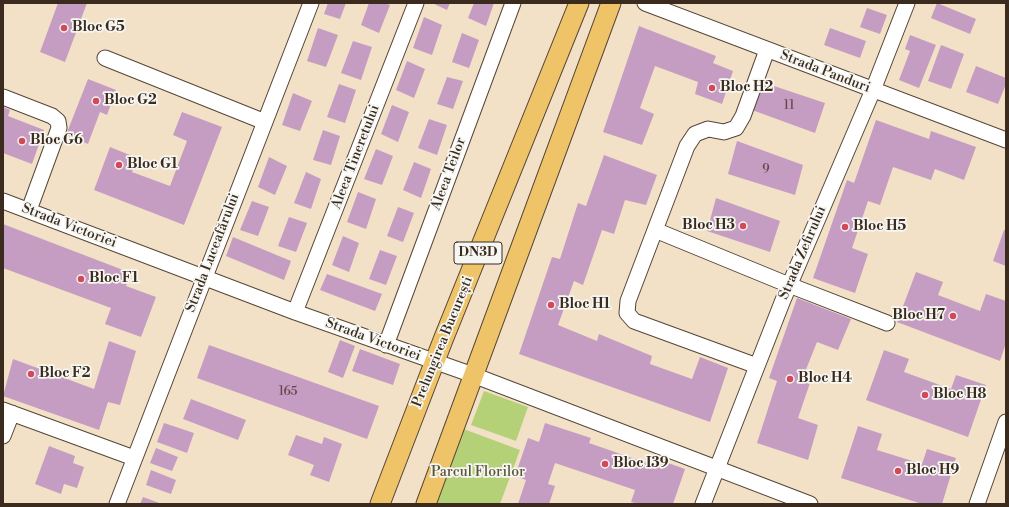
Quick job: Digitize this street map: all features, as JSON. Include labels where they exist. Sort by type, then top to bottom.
[{"type":"main road","name":"Prelungirea București","points":[[380,504],[434,362],[580,3]]},
{"type":"main road","name":"DN3D","points":[[426,504],[611,3]]},
{"type":"street","name":"Strada Luceafărului","points":[[116,504],[312,3]]},
{"type":"street","name":"Aleea Tineretului","points":[[295,312],[416,3]]},
{"type":"street","name":"Aleea Teilor","points":[[386,345],[513,3]]},
{"type":"street","name":"Strada Panduri","points":[[645,3],[1006,140]]},
{"type":"street","name":"Strada Zefirului","points":[[703,504],[789,285],[873,90],[907,3]]},
{"type":"street","points":[[757,366],[634,321],[627,313],[628,301],[687,146],[695,134],[708,130],[724,132],[736,128],[743,116],[767,50]]},
{"type":"street","points":[[106,58],[265,122]]},
{"type":"street","points":[[3,97],[52,116],[58,121],[58,128],[29,210]]},
{"type":"street","name":"Strada Victoriei","points":[[3,201],[204,276],[295,312],[473,375],[810,504]]},
{"type":"street","points":[[655,230],[887,323]]},
{"type":"street","points":[[3,436],[8,411],[134,458]]},
{"type":"street","points":[[977,504],[1006,422]]},
{"type":"green space","name":"Parcul Florilor","points":[[484,391],[528,407],[516,441],[471,425]]},
{"type":"green space","name":"Parcul Florilor","points":[[461,428],[520,450],[500,504],[433,504]]},
{"type":"building","name":"Bloc G5","points":[[58,3],[87,3],[65,62],[40,52]]},
{"type":"building","points":[[328,3],[346,3],[340,19],[324,14]]},
{"type":"building","points":[[369,3],[385,3],[390,5],[379,33],[361,25]]},
{"type":"building","points":[[432,3],[450,3],[447,10]]},
{"type":"building","points":[[474,3],[494,3],[486,26],[468,18]]},
{"type":"building","points":[[937,3],[976,19],[970,34],[931,18]]},
{"type":"building","points":[[867,8],[887,15],[880,34],[860,27]]},
{"type":"building","points":[[424,17],[442,25],[432,55],[413,48]]},
{"type":"building","name":"Bloc H2","points":[[639,26],[716,56],[713,63],[733,71],[722,104],[695,94],[698,82],[655,66],[640,108],[654,114],[642,145],[603,132]]},
{"type":"building","points":[[318,28],[338,35],[326,67],[307,61]]},
{"type":"building","points":[[830,28],[866,41],[860,58],[824,45]]},
{"type":"building","points":[[462,33],[479,40],[469,68],[452,62]]},
{"type":"building","points":[[910,35],[936,45],[919,88],[899,80],[910,51],[905,49]]},
{"type":"building","points":[[353,41],[372,47],[361,80],[341,73]]},
{"type":"building","points":[[941,45],[964,54],[951,89],[928,81]]},
{"type":"building","points":[[407,61],[425,69],[414,98],[396,90]]},
{"type":"building","points":[[976,66],[1006,78],[1006,84],[998,104],[966,92]]},
{"type":"building","points":[[447,77],[463,81],[453,109],[437,104]]},
{"type":"building","name":"Bloc G2","points":[[88,79],[116,90],[107,115],[100,112],[88,144],[66,135]]},
{"type":"building","points":[[762,82],[825,103],[815,133],[752,110]]},
{"type":"building","points":[[339,84],[356,90],[345,123],[327,117]]},
{"type":"building","points":[[293,93],[312,101],[300,131],[282,125]]},
{"type":"building","points":[[392,105],[409,112],[398,142],[381,134]]},
{"type":"building","name":"Bloc G6","points":[[3,107],[10,110],[8,116],[44,130],[32,164],[3,153]]},
{"type":"building","name":"Bloc G1","points":[[182,112],[222,127],[184,225],[94,190],[110,147],[137,158],[132,172],[170,186],[187,141],[173,135]]},
{"type":"building","points":[[429,119],[447,125],[437,155],[418,148]]},
{"type":"building","name":"Bloc H5","points":[[876,120],[929,139],[931,131],[976,147],[964,180],[935,169],[931,180],[893,167],[880,205],[868,201],[852,248],[868,254],[855,293],[813,278],[847,180],[854,183]]},
{"type":"building","points":[[323,130],[340,136],[331,165],[313,160]]},
{"type":"building","points":[[737,141],[803,165],[795,195],[728,174]]},
{"type":"building","points":[[376,149],[393,156],[382,185],[364,179]]},
{"type":"building","name":"Bloc H1","points":[[604,155],[657,175],[646,205],[625,200],[614,234],[602,230],[583,285],[574,281],[558,325],[597,341],[599,334],[652,356],[650,364],[692,379],[700,357],[728,368],[710,422],[519,354],[552,257],[560,259],[578,203],[586,206]]},
{"type":"building","points":[[269,157],[287,166],[275,195],[258,187]]},
{"type":"building","points":[[414,162],[431,169],[421,198],[403,190]]},
{"type":"building","points":[[306,172],[321,179],[311,209],[294,203]]},
{"type":"building","points":[[358,192],[376,199],[366,229],[347,222]]},
{"type":"building","name":"Bloc H3","points":[[716,198],[780,221],[770,252],[707,231]]},
{"type":"building","points":[[252,201],[269,207],[258,236],[240,230]]},
{"type":"building","points":[[398,207],[414,213],[403,242],[387,236]]},
{"type":"building","points":[[289,217],[307,223],[296,252],[278,246]]},
{"type":"building","name":"Bloc F1","points":[[3,224],[131,273],[126,286],[156,297],[141,337],[105,324],[111,308],[3,268]]},
{"type":"building","points":[[1004,230],[1006,230],[1006,266],[993,261]]},
{"type":"building","points":[[343,236],[359,243],[349,272],[332,265]]},
{"type":"building","points":[[233,237],[291,261],[284,280],[226,256]]},
{"type":"building","points":[[380,250],[397,256],[386,285],[369,279]]},
{"type":"building","name":"Bloc H7","points":[[916,272],[943,282],[938,295],[980,311],[986,294],[1006,301],[1006,343],[1000,361],[897,322]]},
{"type":"building","points":[[327,274],[382,294],[375,311],[320,290]]},
{"type":"building","name":"Bloc H4","points":[[797,298],[851,319],[838,350],[817,342],[803,377],[811,380],[798,418],[818,425],[808,460],[757,443],[777,381],[769,378]]},
{"type":"building","points":[[340,340],[355,346],[343,378],[328,372]]},
{"type":"building","name":"Bloc F2","points":[[109,341],[136,351],[120,405],[108,402],[99,430],[3,396],[13,359],[94,389]]},
{"type":"building","points":[[209,345],[379,406],[367,439],[197,378]]},
{"type":"building","points":[[360,349],[400,364],[393,385],[352,371]]},
{"type":"building","name":"Bloc H8","points":[[884,350],[909,359],[904,372],[951,389],[956,375],[986,385],[968,437],[866,400]]},
{"type":"building","points":[[191,399],[246,420],[238,440],[183,419]]},
{"type":"building","points":[[164,423],[194,433],[187,453],[157,442]]},
{"type":"building","name":"Bloc I39","points":[[545,423],[591,438],[589,443],[655,466],[657,459],[685,469],[673,504],[639,504],[631,502],[635,490],[555,463],[548,484],[555,486],[549,504],[518,504],[526,480],[515,476],[528,438],[539,442]]},
{"type":"building","name":"Bloc H9","points":[[858,426],[882,434],[877,450],[922,464],[927,449],[956,458],[942,504],[922,504],[841,478]]},
{"type":"building","points":[[296,435],[322,444],[324,437],[342,444],[329,482],[310,475],[314,465],[288,455]]},
{"type":"building","points":[[49,446],[75,456],[73,463],[84,467],[77,488],[64,484],[61,494],[35,484]]},
{"type":"building","points":[[156,448],[178,457],[172,471],[150,463]]},
{"type":"building","points":[[151,470],[176,480],[171,494],[146,485]]},
{"type":"building","points":[[143,497],[162,504],[140,504]]},
{"type":"place","name":"Bloc G5","points":[[64,28]]},
{"type":"place","name":"Bloc H2","points":[[712,88]]},
{"type":"place","name":"Bloc G2","points":[[96,101]]},
{"type":"place","name":"Bloc G6","points":[[22,141]]},
{"type":"place","name":"Bloc G1","points":[[119,165]]},
{"type":"place","name":"Bloc H3","points":[[743,226]]},
{"type":"place","name":"Bloc H5","points":[[845,227]]},
{"type":"place","name":"Bloc F1","points":[[81,279]]},
{"type":"place","name":"Bloc H1","points":[[551,305]]},
{"type":"place","name":"Bloc H7","points":[[953,316]]},
{"type":"place","name":"Bloc F2","points":[[31,374]]},
{"type":"place","name":"Bloc H4","points":[[790,379]]},
{"type":"place","name":"Bloc H8","points":[[925,395]]},
{"type":"place","name":"Bloc I39","points":[[605,464]]},
{"type":"place","name":"Bloc H9","points":[[898,471]]}]
